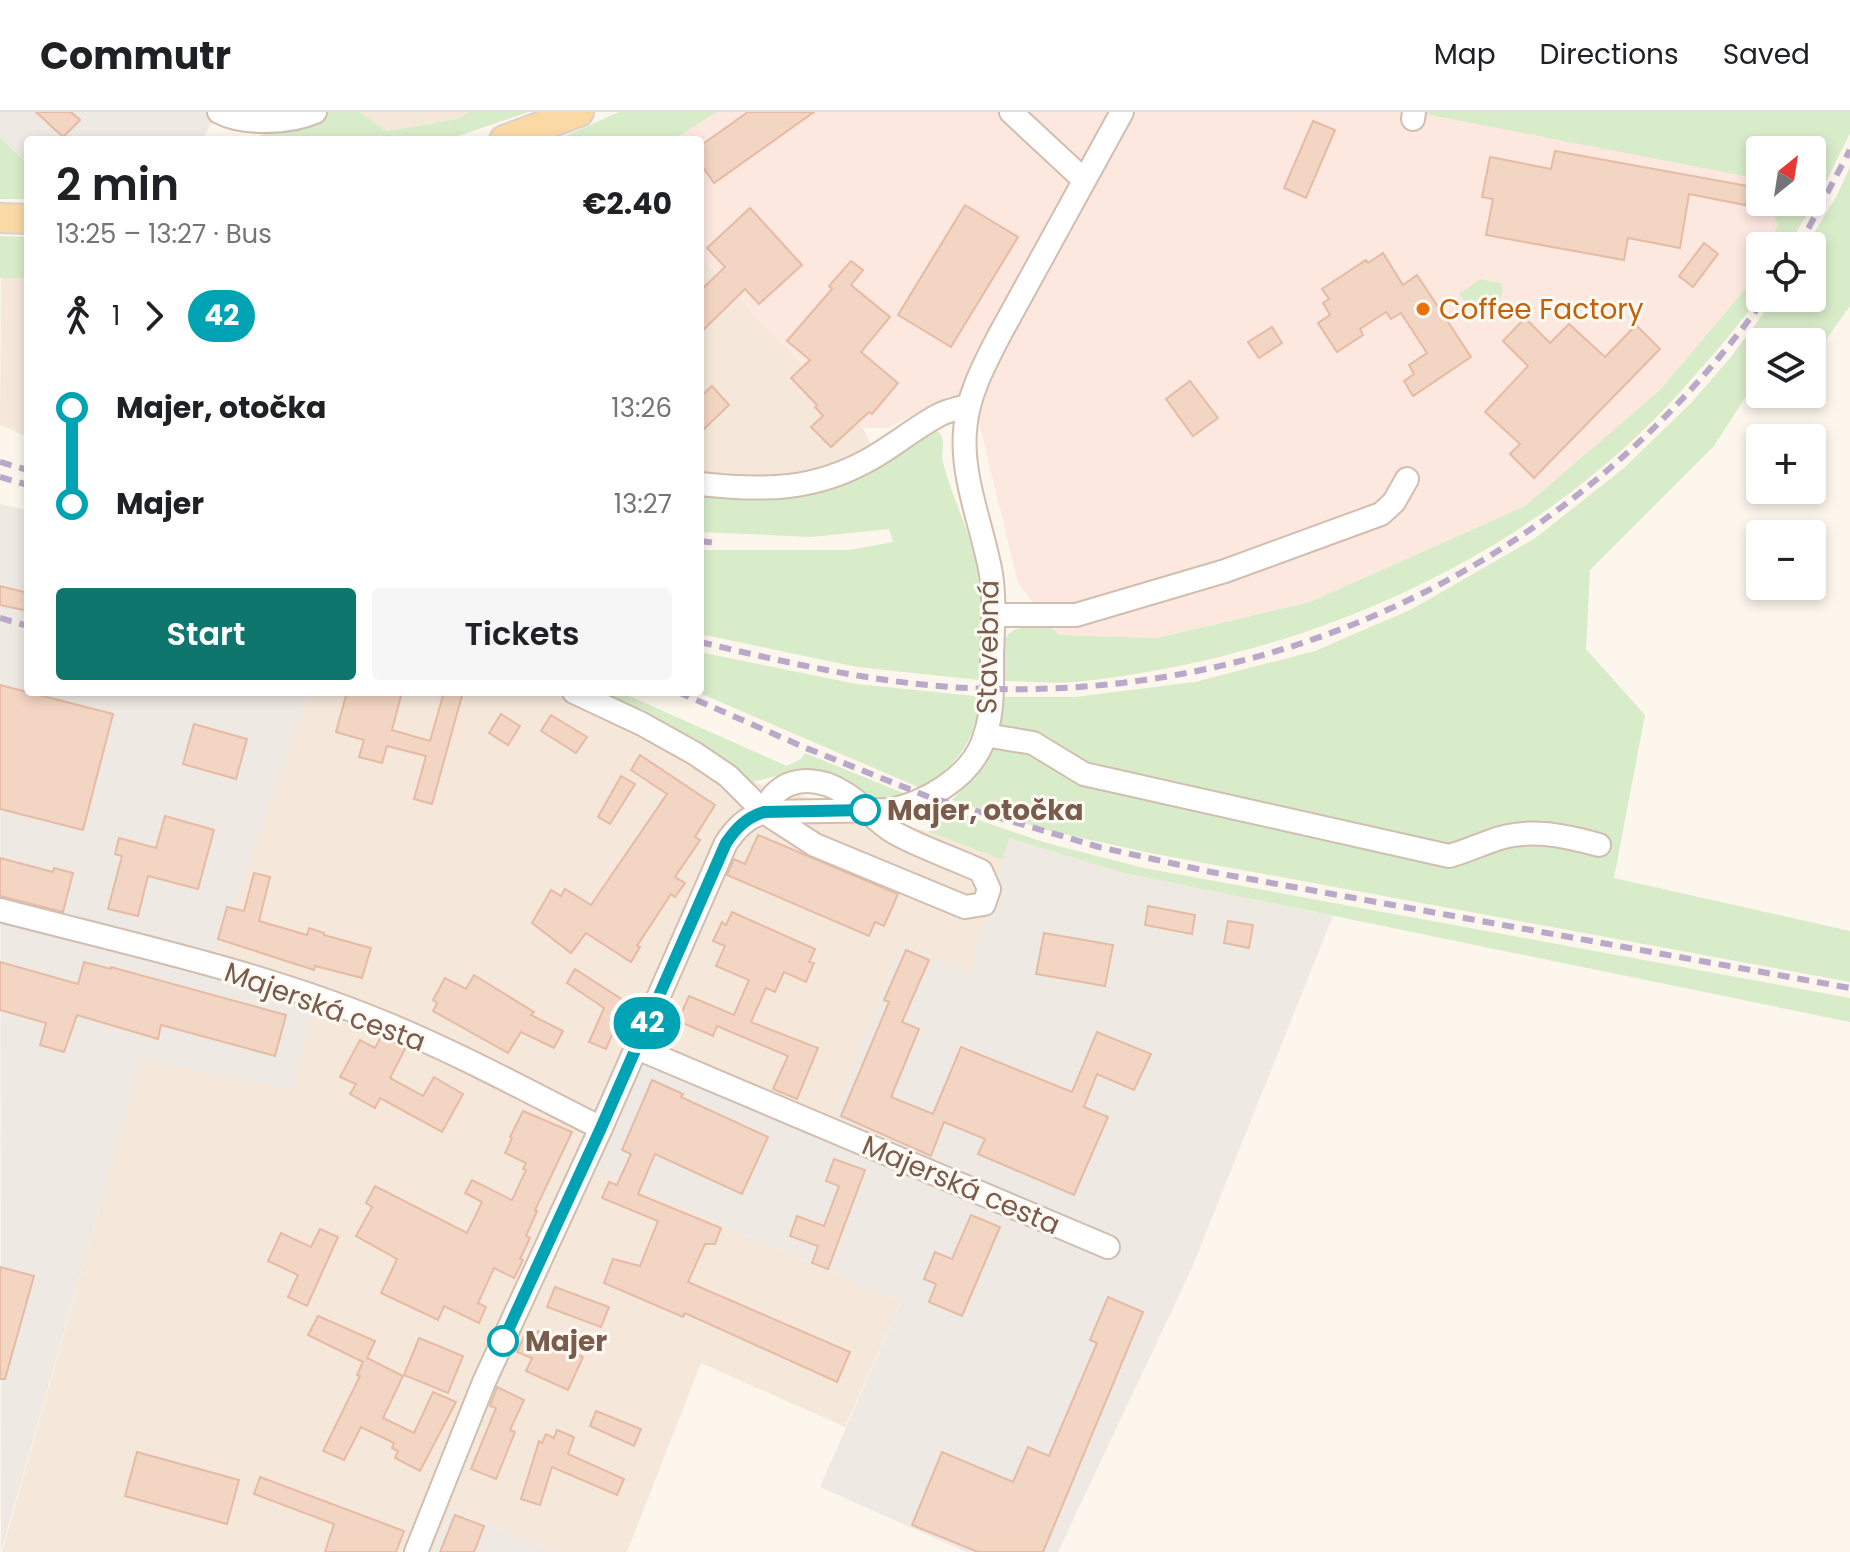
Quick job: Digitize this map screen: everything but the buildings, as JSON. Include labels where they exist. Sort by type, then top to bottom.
[{"type":"main road","points":[[515,136],[579,112]]},
{"type":"main road","points":[[0,218],[24,219]]},
{"type":"street","points":[[219,112],[227,116],[260,119],[296,117],[315,112]]},
{"type":"street","points":[[1011,112],[1084,180]]},
{"type":"street","name":"Stavebná","points":[[764,812],[892,810],[929,797],[960,774],[975,757],[985,735],[992,704],[993,615],[991,578],[967,469],[964,433],[968,406],[1000,334],[1122,112]]},
{"type":"street","points":[[704,484],[746,488],[796,486],[837,477],[941,413],[968,406]]},
{"type":"street","points":[[993,615],[1076,615],[1225,571],[1381,514],[1394,502],[1407,479]]},
{"type":"street","points":[[582,696],[694,753],[728,776],[764,812],[815,845],[965,907],[984,904],[989,889],[981,871],[894,832],[865,810]]},
{"type":"street","points":[[985,735],[1033,743],[1084,774],[1449,856],[1470,851],[1493,840],[1532,832],[1599,845]]},
{"type":"street","points":[[416,1552],[484,1382],[637,1048],[726,843],[736,828],[750,817],[764,812]]},
{"type":"street","name":"Majerská cesta","points":[[0,910],[266,982],[387,1024],[601,1128]]},
{"type":"street","name":"Majerská cesta","points":[[637,1048],[1108,1247]]},
{"type":"shaded area","points":[[0,112],[218,112],[204,136],[24,136],[24,161],[0,137]]},
{"type":"shaded area","points":[[360,112],[470,112],[457,119],[385,131]]},
{"type":"shaded area","points":[[717,112],[1426,112],[1746,175],[1746,216],[1774,216],[1778,225],[1775,232],[1746,232],[1745,289],[1660,390],[1525,506],[1310,602],[1157,638],[1059,635],[1018,583],[974,402],[949,396],[888,428],[863,428],[704,261],[704,136],[678,136]]},
{"type":"shaded area","points":[[704,261],[863,428],[879,462],[704,491]]},
{"type":"shaded area","points":[[1,278],[24,278],[24,435],[0,425]]},
{"type":"shaded area","points":[[0,504],[24,509],[24,696],[308,696],[218,953],[320,990],[292,1090],[142,1060],[1,1552]]},
{"type":"shaded area","points":[[308,696],[598,696],[753,782],[929,832],[1003,860],[971,974],[903,944],[832,1121],[596,1171],[901,1302],[845,1427],[701,1363],[627,1552],[556,1552],[451,1511],[434,1552],[2,1552],[142,1059],[292,1090],[218,953]]},
{"type":"shaded area","points":[[1009,838],[1120,872],[1333,916],[1191,1270],[1058,1552],[966,1552],[820,1487],[901,1302],[596,1171],[647,1042],[832,1120],[903,943],[971,973]]},
{"type":"shaded area","points":[[451,1511],[556,1552],[434,1552]]},
{"type":"green space","points":[[324,112],[360,112],[386,131],[457,119],[470,112],[529,112],[458,136],[259,136],[303,123]]},
{"type":"green space","points":[[619,112],[717,112],[678,136],[565,136]]},
{"type":"green space","points":[[1850,112],[1850,133],[1826,182],[1826,136],[1746,136],[1746,176],[1425,114]]},
{"type":"green space","points":[[0,137],[24,161],[24,199],[0,199]]},
{"type":"green space","points":[[1850,167],[1850,306],[1826,339],[1826,328],[1752,328],[1764,312],[1826,312],[1826,232],[1815,232]]},
{"type":"green space","points":[[1774,216],[1806,216],[1796,232],[1775,232],[1778,225]]},
{"type":"green space","points":[[0,236],[24,237],[24,278],[0,278]]},
{"type":"green space","points":[[1480,279],[1501,283],[1503,289],[1500,299],[1477,317],[1459,294]]},
{"type":"green space","points":[[1745,289],[1748,312],[1690,381],[1629,444],[1561,499],[1489,548],[1411,589],[1330,623],[1247,650],[1161,669],[1075,682],[1003,681],[1004,643],[1013,631],[1051,626],[1059,635],[1157,638],[1310,602],[1525,506],[1660,390]]},
{"type":"green space","points":[[1746,337],[1746,396],[1714,446],[1590,570],[1586,649],[1645,715],[1614,878],[1850,931],[1850,982],[1150,853],[1046,830],[952,800],[989,754],[998,731],[1002,697],[1075,697],[1195,682],[1315,651],[1412,609],[1534,539],[1624,468],[1692,402]]},
{"type":"green space","points":[[934,430],[939,432],[943,439],[943,462],[978,575],[979,680],[857,667],[704,635],[704,550],[849,550],[893,542],[889,529],[812,537],[704,532],[704,492],[789,492]]},
{"type":"green space","points":[[704,653],[856,684],[984,697],[976,725],[962,751],[943,772],[918,787],[704,695]]},
{"type":"green space","points":[[598,696],[629,696],[787,766],[801,759],[805,753],[908,795],[897,799],[876,797],[838,779],[808,773],[780,775],[753,782]]},
{"type":"green space","points":[[947,809],[1043,842],[1144,868],[1850,998],[1850,1022],[1120,872],[1009,838],[1003,860],[929,832],[932,813]]},
{"type":"railway","points":[[1806,232],[1850,150]]},
{"type":"railway","points":[[704,643],[881,679],[992,689],[1107,685],[1219,666],[1326,635],[1428,591],[1523,534],[1612,466],[1693,387],[1754,312]]},
{"type":"railway","points":[[0,462],[24,469]]},
{"type":"railway","points":[[0,477],[24,484]]},
{"type":"railway","points":[[704,542],[716,543]]},
{"type":"railway","points":[[0,618],[24,625]]},
{"type":"railway","points":[[687,696],[929,797],[1099,847],[1211,872],[1850,988]]},
{"type":"bus line","name":"42","points":[[503,1341],[637,1048],[726,843],[736,828],[750,817],[764,812],[865,810]]},
{"type":"place","name":"Coffee Factory","points":[[1423,309]]},
{"type":"place","name":"Majer, otočka","points":[[865,810]]},
{"type":"place","name":"Majer","points":[[503,1341]]}]
